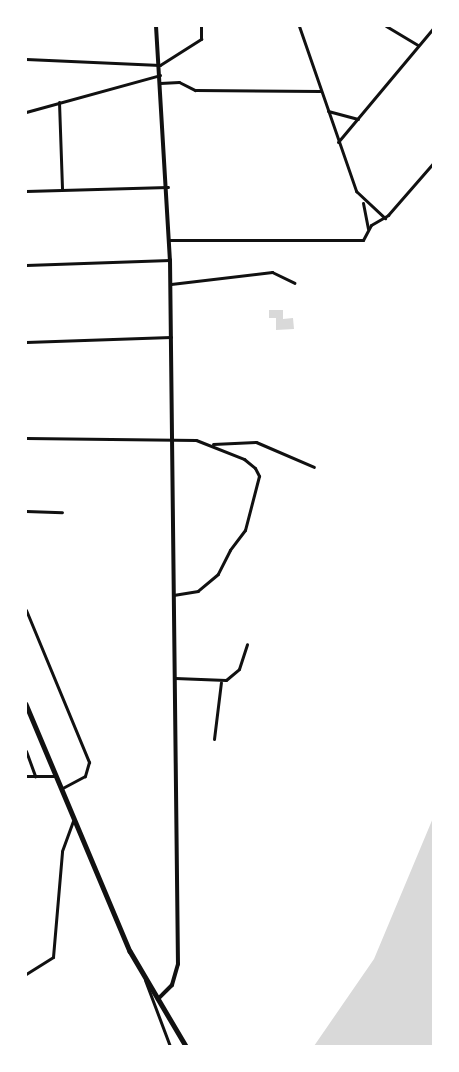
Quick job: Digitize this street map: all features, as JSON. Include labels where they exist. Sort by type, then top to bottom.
[{"type":"main road","points":[[156,26],[170,240],[178,964],[172,985],[157,999]]},
{"type":"main road","points":[[26,704],[54,776],[144,978],[186,1047]]},
{"type":"street","points":[[26,59],[160,65],[201,39],[201,26]]},
{"type":"street","points":[[299,26],[338,142],[362,201],[369,230]]},
{"type":"street","points":[[386,26],[418,45]]},
{"type":"street","points":[[338,142],[434,27]]},
{"type":"street","points":[[26,112],[160,75]]},
{"type":"street","points":[[160,83],[179,82],[195,90],[320,91]]},
{"type":"street","points":[[59,102],[62,189]]},
{"type":"street","points":[[328,111],[358,118]]},
{"type":"street","points":[[170,240],[363,240],[369,230],[385,218],[434,162]]},
{"type":"street","points":[[26,191],[168,187]]},
{"type":"street","points":[[362,201],[385,218]]},
{"type":"street","points":[[26,265],[170,260]]},
{"type":"street","points":[[171,284],[272,272],[296,283]]},
{"type":"street","points":[[26,342],[171,337]]},
{"type":"street","points":[[26,438],[173,439],[211,444],[256,442],[314,467]]},
{"type":"street","points":[[173,595],[198,591],[214,579],[234,543],[243,536],[251,512],[258,472],[244,459],[211,444]]},
{"type":"street","points":[[26,511],[62,512]]},
{"type":"street","points":[[26,610],[90,766],[85,776],[60,789]]},
{"type":"street","points":[[175,678],[221,682],[239,669],[247,644]]},
{"type":"street","points":[[214,739],[221,682]]},
{"type":"street","points":[[26,752],[35,776]]},
{"type":"street","points":[[26,776],[54,776]]},
{"type":"street","points":[[26,974],[54,957],[63,851],[74,820]]},
{"type":"street","points":[[144,978],[170,1047]]},
{"type":"shaded area","points":[[269,310],[283,310],[283,319],[293,318],[294,329],[276,330],[276,318],[269,318]]},
{"type":"shaded area","points":[[433,818],[433,1046],[314,1046],[374,959]]}]
